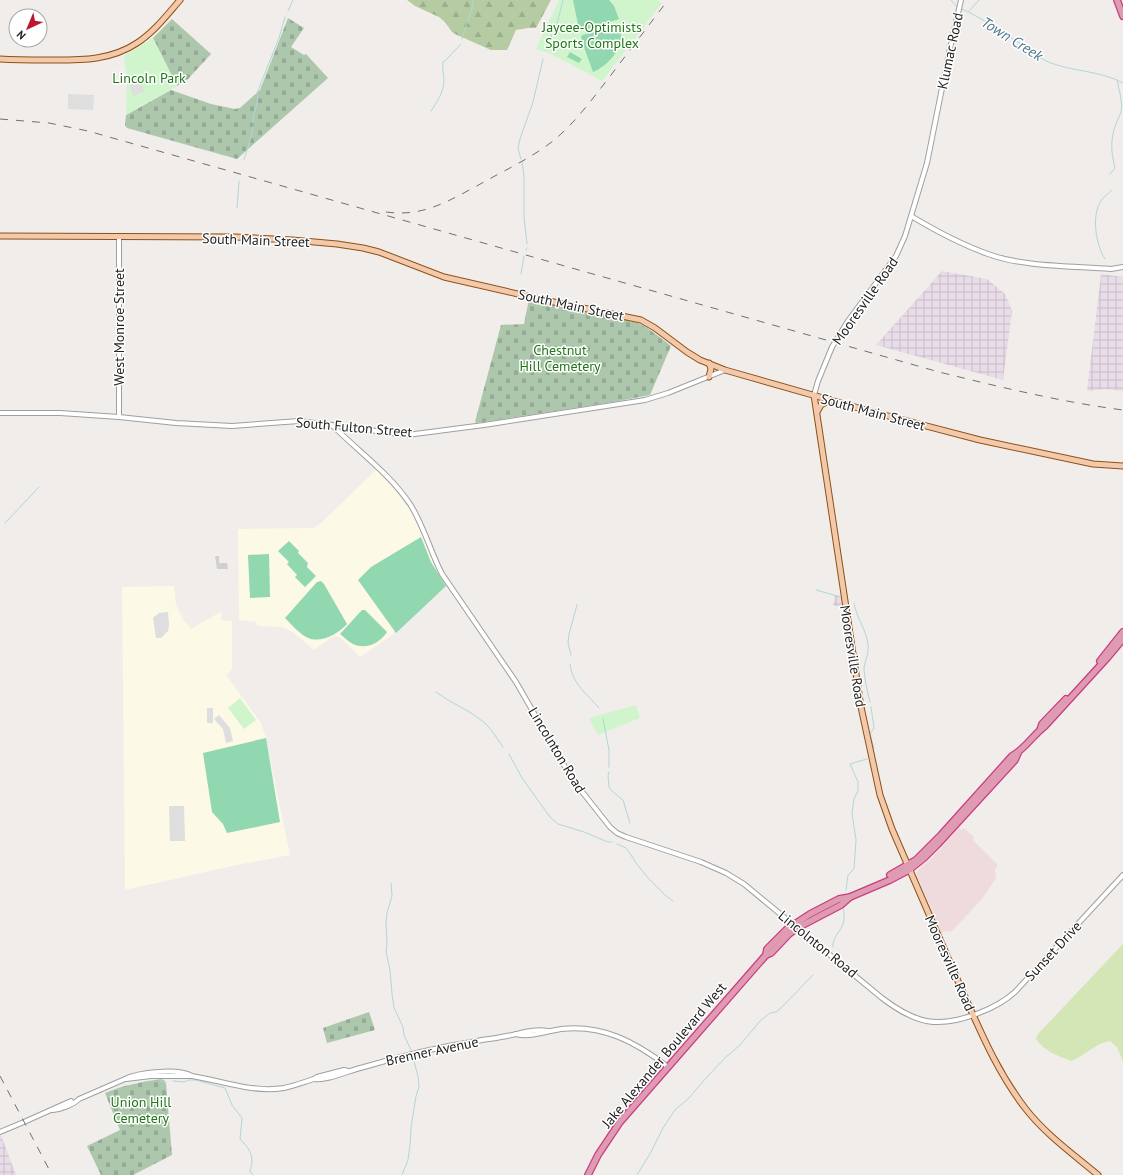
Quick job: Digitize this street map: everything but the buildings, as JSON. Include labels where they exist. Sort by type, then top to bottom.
[{"type":"highway","points":[[1117,0],[1123,16]]},
{"type":"highway","points":[[1095,667],[1123,628]]},
{"type":"highway","points":[[1095,667],[1123,632]]},
{"type":"highway","name":"Jake Alexander Boulevard West","points":[[588,1175],[598,1155],[620,1122],[766,955],[771,953],[795,926],[810,914],[839,899],[850,897],[890,880],[924,858],[1015,760],[1018,753],[1071,699],[1123,639]]},
{"type":"highway","name":"Jake Alexander Boulevard West","points":[[1040,730],[1042,724],[1095,667]]},
{"type":"main road","points":[[0,59],[78,60],[94,59],[119,53],[138,43],[148,35],[180,0]]},
{"type":"main road","name":"South Main Street","points":[[0,236],[235,237],[304,241],[363,248],[379,252],[444,277],[641,320],[658,330],[687,352],[725,370],[924,426],[1093,464],[1123,466]]},
{"type":"main road","points":[[709,363],[711,370],[709,377]]},
{"type":"main road","name":"Mooresville Road","points":[[814,395],[861,707],[880,795],[892,830],[982,1036],[1000,1072],[1021,1103],[1040,1126],[1098,1175]]},
{"type":"main road","points":[[817,413],[821,405],[830,400]]},
{"type":"street","name":"Klumac Road","points":[[939,102],[961,1]]},
{"type":"street","name":"Mooresville Road","points":[[814,395],[832,347],[852,316],[896,256],[905,236],[927,163],[939,102]]},
{"type":"street","points":[[911,216],[951,239],[989,255],[1016,261],[1111,269],[1123,268]]},
{"type":"street","name":"West Monroe Street","points":[[119,237],[119,417]]},
{"type":"street","name":"South Fulton Street","points":[[0,413],[60,413],[176,423],[234,426],[299,421],[407,435],[645,400],[668,393],[725,370]]},
{"type":"street","name":"Lincolnton Road","points":[[332,425],[394,483],[410,504],[423,529],[436,563],[442,574],[516,682],[572,779],[604,821],[617,833],[701,862],[726,873],[744,884],[888,1002],[904,1013],[916,1019],[939,1023],[956,1021],[974,1015]]},
{"type":"street","name":"Sunset Drive","points":[[974,1015],[998,1005],[1016,992],[1123,875]]},
{"type":"street","name":"Brenner Avenue","points":[[0,1132],[53,1110],[65,1107],[79,1099],[125,1080],[158,1075],[192,1076],[254,1089],[285,1087],[314,1079],[318,1080],[331,1077],[396,1058],[435,1049],[516,1034],[536,1034],[548,1031],[577,1028],[606,1032],[638,1046],[668,1067]]},
{"type":"shaded area","points":[[140,77],[144,92],[133,96],[128,81]]},
{"type":"shaded area","points":[[68,94],[94,95],[93,110],[68,109]]},
{"type":"shaded area","points":[[942,271],[987,279],[1005,294],[1012,311],[1003,380],[876,345]]},
{"type":"shaded area","points":[[1101,274],[1123,277],[1123,391],[1105,389],[1087,391]]},
{"type":"shaded area","points":[[377,469],[390,483],[413,514],[433,562],[445,584],[399,624],[392,635],[360,657],[341,638],[334,636],[314,650],[294,633],[282,627],[257,626],[256,622],[239,620],[238,529],[313,528],[319,525]]},
{"type":"shaded area","points":[[215,556],[219,556],[219,563],[227,563],[228,569],[217,569]]},
{"type":"shaded area","points":[[174,586],[176,605],[183,619],[191,629],[222,611],[221,620],[232,621],[232,670],[226,675],[261,723],[265,735],[290,855],[237,865],[125,890],[122,587]]},
{"type":"shaded area","points":[[835,595],[841,597],[843,608],[833,605]]},
{"type":"shaded area","points":[[168,612],[168,631],[161,638],[156,638],[153,618],[159,613]]},
{"type":"shaded area","points":[[207,708],[213,708],[213,723],[207,723]]},
{"type":"shaded area","points":[[219,715],[230,728],[233,741],[226,743],[223,729],[214,719]]},
{"type":"shaded area","points":[[169,806],[184,806],[185,841],[170,841]]},
{"type":"shaded area","points":[[959,828],[962,830],[964,828],[974,837],[973,840],[979,847],[998,865],[995,869],[996,878],[982,899],[951,932],[947,931],[943,932],[942,934],[916,874],[918,870],[932,858]]},
{"type":"shaded area","points":[[1,1135],[16,1175],[0,1175]]},
{"type":"green space","points":[[407,0],[551,0],[536,28],[516,30],[507,50],[491,50],[457,35],[452,32],[445,22],[439,17],[415,6]]},
{"type":"green space","name":"Jaycee-Optimists Sports Complex","points":[[559,0],[657,0],[662,3],[602,81],[551,54],[536,49]]},
{"type":"green space","points":[[573,0],[609,0],[614,6],[619,19],[581,31],[579,29]]},
{"type":"green space","points":[[288,18],[304,28],[291,47],[304,55],[306,54],[328,78],[237,159],[127,128],[125,125],[126,115],[171,90],[211,104],[235,109],[240,108],[260,90]]},
{"type":"green space","points":[[172,19],[211,54],[188,79],[177,86],[153,38]]},
{"type":"green space","points":[[620,26],[620,40],[615,54],[600,69],[593,72],[581,37],[582,35]]},
{"type":"green space","name":"Lincoln Park","points":[[153,38],[177,86],[126,115],[127,79],[124,56]]},
{"type":"green space","points":[[570,52],[582,59],[579,63],[567,57]]},
{"type":"green space","name":"Chestnut Hill Cemetery","points":[[529,299],[638,323],[663,339],[671,346],[650,395],[477,423],[475,422],[501,325],[524,324]]},
{"type":"green space","points":[[421,537],[431,562],[446,586],[396,633],[358,580],[371,567]]},
{"type":"green space","points":[[289,541],[299,551],[298,553],[308,563],[307,567],[316,576],[305,587],[295,577],[297,575],[287,564],[289,562],[278,551]]},
{"type":"green space","points":[[269,554],[270,597],[250,598],[248,555]]},
{"type":"green space","points":[[321,581],[347,624],[340,631],[331,636],[316,640],[308,638],[300,633],[285,618],[317,582]]},
{"type":"green space","points":[[362,610],[365,610],[387,632],[377,642],[368,646],[358,646],[353,644],[340,634]]},
{"type":"green space","points":[[240,698],[256,720],[244,729],[228,708]]},
{"type":"green space","points":[[636,705],[640,718],[598,735],[589,718]]},
{"type":"green space","points":[[266,738],[280,822],[227,833],[223,824],[212,812],[203,753]]},
{"type":"green space","points":[[1123,944],[1123,1062],[1117,1047],[1110,1041],[1100,1044],[1071,1061],[1047,1050],[1036,1039],[1038,1034]]},
{"type":"green space","points":[[369,1012],[375,1030],[327,1043],[323,1028]]},
{"type":"green space","name":"Union Hill Cemetery","points":[[161,1079],[164,1080],[166,1084],[172,1155],[133,1175],[101,1175],[87,1146],[120,1130],[105,1093],[133,1084]]},
{"type":"waterway","points":[[288,11],[293,0]]},
{"type":"waterway","points":[[462,39],[473,0]]},
{"type":"waterway","points":[[546,50],[550,38],[556,28],[563,0]]},
{"type":"waterway","name":"Town Creek","points":[[951,0],[957,7]]},
{"type":"waterway","points":[[969,11],[979,0]]},
{"type":"waterway","name":"Town Creek","points":[[960,8],[975,15],[1046,61],[1056,65],[1095,73],[1123,83]]},
{"type":"waterway","points":[[253,123],[258,100],[257,93],[279,38],[285,17]]},
{"type":"waterway","points":[[431,111],[439,97],[444,82],[443,62],[461,44]]},
{"type":"waterway","points":[[521,159],[518,149],[520,139],[533,102],[543,59]]},
{"type":"waterway","points":[[1110,174],[1115,168],[1112,140],[1116,122],[1121,114],[1122,104],[1117,80]]},
{"type":"waterway","points":[[244,160],[251,139],[253,126]]},
{"type":"waterway","points":[[522,162],[524,176],[524,217],[527,244]]},
{"type":"waterway","points":[[237,208],[239,181]]},
{"type":"waterway","points":[[1105,259],[1097,239],[1095,222],[1098,207],[1102,200],[1112,190]]},
{"type":"waterway","points":[[521,274],[524,256]]},
{"type":"waterway","points":[[5,523],[39,487]]},
{"type":"waterway","points":[[816,590],[841,597]]},
{"type":"waterway","points":[[854,603],[868,644],[864,668],[865,681],[870,702]]},
{"type":"waterway","points":[[571,655],[568,643],[569,634],[577,605]]},
{"type":"waterway","points":[[570,664],[571,671],[577,683],[599,708]]},
{"type":"waterway","points":[[436,692],[485,723],[503,747]]},
{"type":"waterway","points":[[871,707],[874,728],[870,734],[874,748]]},
{"type":"waterway","points":[[603,719],[609,750],[609,767]]},
{"type":"waterway","points":[[509,754],[522,778],[550,817],[558,824],[584,832],[608,842],[612,842]]},
{"type":"waterway","points":[[846,890],[848,875],[854,869],[856,840],[852,813],[854,799],[858,791],[858,782],[850,764],[867,759]]},
{"type":"waterway","points":[[609,772],[609,787],[623,800],[630,823]]},
{"type":"waterway","points":[[617,844],[626,848],[648,878],[673,901]]},
{"type":"waterway","points":[[391,883],[392,896],[386,921],[386,952],[390,970],[394,1008],[403,1027],[404,1035],[411,1050]]},
{"type":"waterway","points":[[833,947],[833,942],[844,921],[843,908]]},
{"type":"waterway","points":[[637,1175],[663,1128],[675,1110],[688,1099],[726,1057],[740,1045],[760,1021],[770,1013],[776,1012],[781,1008],[813,975]]},
{"type":"waterway","points":[[402,1175],[408,1160],[411,1128],[416,1096],[419,1087],[418,1076],[413,1058]]},
{"type":"waterway","points":[[173,1081],[184,1082],[196,1080],[225,1088],[232,1105],[242,1118],[240,1139],[250,1152],[252,1158],[250,1171],[253,1175]]},
{"type":"waterway","points":[[160,1081],[166,1082]]},
{"type":"railway","points":[[386,212],[399,213],[422,211],[443,203],[525,160],[544,148],[561,134],[584,110],[668,0]]},
{"type":"railway","points":[[0,119],[49,123],[88,131],[939,372],[1008,389],[1123,410]]},
{"type":"railway","points":[[0,1076],[52,1175]]}]
